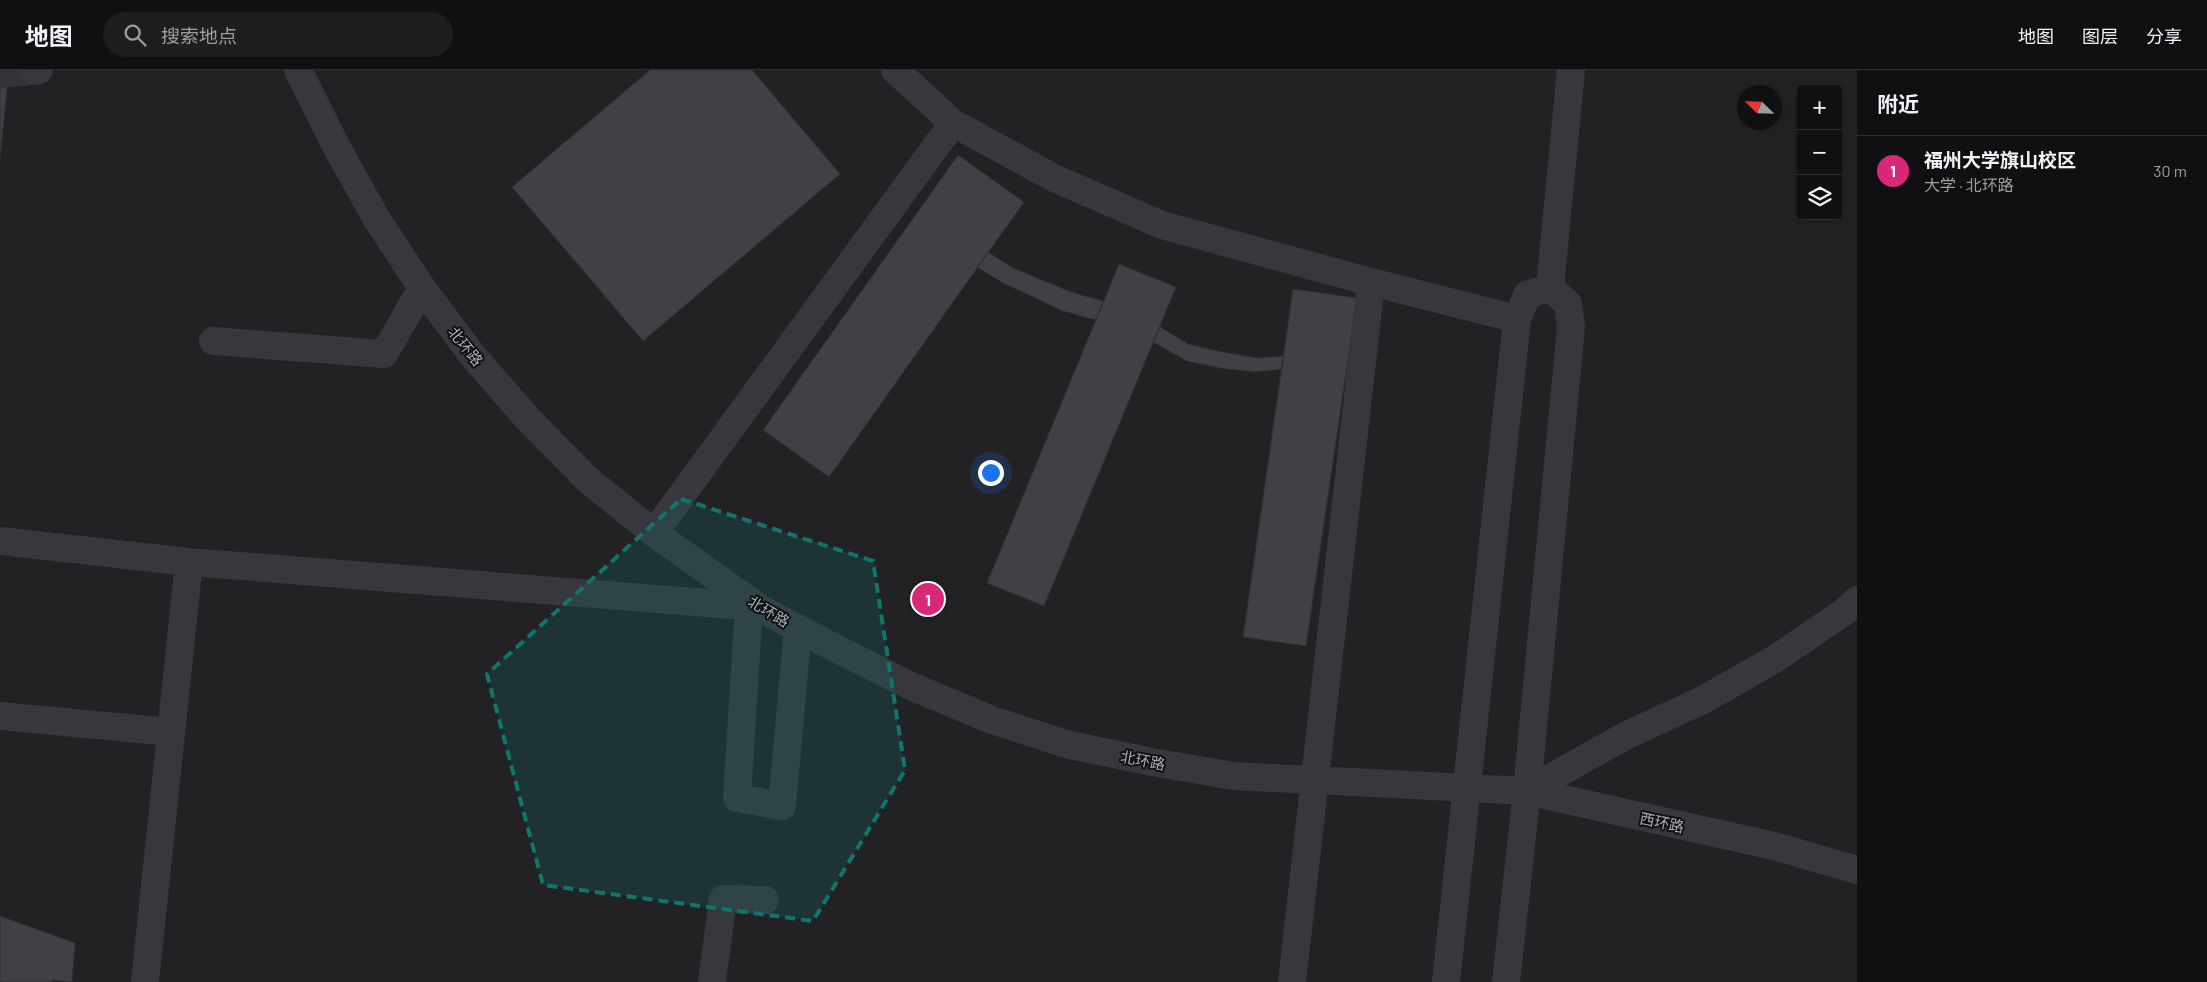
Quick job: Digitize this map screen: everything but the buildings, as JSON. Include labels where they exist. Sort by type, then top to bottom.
[{"type":"street","points":[[34,70],[39,70]]},
{"type":"street","name":"北环路","points":[[298,70],[336,146],[376,218],[422,288],[473,356],[528,419],[588,480],[654,533],[754,607],[922,691],[992,720],[1070,745],[1234,776],[1316,782],[1466,786]]},
{"type":"street","points":[[895,70],[953,123],[1054,178],[1162,225],[1371,282],[1517,319]]},
{"type":"street","points":[[1550,287],[1571,70]]},
{"type":"street","points":[[654,533],[953,123]]},
{"type":"street","points":[[1292,982],[1371,282]]},
{"type":"street","points":[[1446,982],[1517,319],[1527,295],[1550,287]]},
{"type":"street","points":[[1506,982],[1528,791],[1571,328],[1568,304],[1550,287]]},
{"type":"street","points":[[213,341],[384,354],[422,288]]},
{"type":"street","points":[[0,541],[189,562],[754,607],[737,798],[782,806],[798,628]]},
{"type":"street","points":[[144,982],[189,562]]},
{"type":"street","points":[[1528,791],[1627,735],[1703,700],[1775,659],[1844,612],[1857,600]]},
{"type":"street","points":[[0,716],[171,732]]},
{"type":"street","name":"西环路","points":[[1466,786],[1528,791],[1774,846],[1857,870]]},
{"type":"street","points":[[712,982],[723,899],[765,900]]},
{"type":"highlighted area","points":[[681,499],[873,561],[905,770],[813,921],[543,885],[487,674]]},
{"type":"shaded area","points":[[0,70],[1857,70],[1857,982],[0,982]]},
{"type":"tunnel","points":[[0,74],[34,71]]},
{"type":"place","name":"福州大学旗山校区","points":[[928,599]]}]
